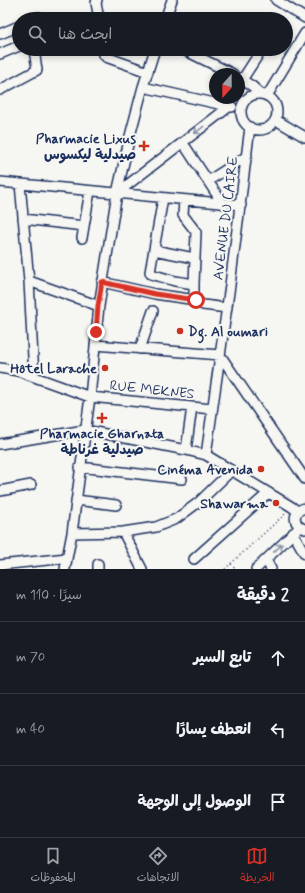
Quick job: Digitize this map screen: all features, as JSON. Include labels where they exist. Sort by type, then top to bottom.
[{"type":"street","points":[[97,0],[98,12]]},
{"type":"street","points":[[276,0],[305,18]]},
{"type":"street","points":[[167,12],[169,2]]},
{"type":"street","points":[[0,34],[12,29]]},
{"type":"street","points":[[293,51],[305,33]]},
{"type":"street","points":[[0,54],[12,49]]},
{"type":"street","points":[[0,90],[37,70],[35,56]]},
{"type":"street","points":[[104,56],[148,72]]},
{"type":"street","points":[[65,569],[72,533],[90,396],[98,306],[117,194],[130,136],[153,56]]},
{"type":"street","points":[[196,56],[221,68]]},
{"type":"street","points":[[245,72],[257,56]]},
{"type":"street","points":[[264,95],[290,56]]},
{"type":"street","points":[[245,82],[271,98],[277,108],[276,120],[270,127],[265,129],[255,129],[246,124],[243,119],[243,104],[246,99],[251,96],[256,94],[264,95]]},
{"type":"street","points":[[143,87],[242,109]]},
{"type":"street","points":[[117,194],[230,106]]},
{"type":"street","points":[[276,120],[305,137]]},
{"type":"street","name":"AVENUE DU CAIRE","points":[[206,455],[241,205],[250,127]]},
{"type":"street","points":[[183,143],[224,204]]},
{"type":"street","points":[[208,181],[247,156]]},
{"type":"street","points":[[0,182],[241,205]]},
{"type":"street","points":[[20,184],[30,281],[34,377]]},
{"type":"street","points":[[82,238],[90,191]]},
{"type":"street","points":[[163,198],[150,272],[151,274],[175,281],[194,284]]},
{"type":"street","points":[[184,200],[183,215],[196,232],[194,258],[194,293],[196,300]]},
{"type":"street","points":[[23,219],[84,226]]},
{"type":"street","points":[[154,250],[194,258]]},
{"type":"street","points":[[30,281],[98,306]]},
{"type":"street","points":[[102,282],[155,294],[196,300],[199,303],[227,308]]},
{"type":"street","points":[[140,349],[153,311]]},
{"type":"street","points":[[95,345],[220,355],[305,479]]},
{"type":"street","name":"RUE MEKNES","points":[[0,368],[18,371],[90,396],[212,409]]},
{"type":"street","points":[[186,450],[192,407]]},
{"type":"street","points":[[0,444],[85,430],[206,455],[298,509],[295,518],[297,525],[302,528],[293,534],[256,569]]},
{"type":"street","points":[[80,467],[182,479]]},
{"type":"street","points":[[72,533],[123,532],[156,527],[176,519],[199,502],[232,470]]},
{"type":"street","points":[[0,491],[31,485]]},
{"type":"street","points":[[194,559],[268,492]]},
{"type":"street","points":[[76,500],[116,506]]},
{"type":"street","points":[[123,532],[142,569]]},
{"type":"street","points":[[293,534],[305,554]]},
{"type":"street","points":[[0,564],[67,558]]},
{"type":"street","points":[[266,560],[271,569]]},
{"type":"path","points":[[225,569],[298,509]]},
{"type":"path","points":[[231,564],[235,569]]},
{"type":"place","name":"Pharmacie Lixus صيدلية ليكسوس","points":[[144,146]]},
{"type":"place","name":"Dg. Al oumari","points":[[180,331]]},
{"type":"place","name":"Hôtel Larache","points":[[105,368]]},
{"type":"place","name":"Pharmacie Gharnata صيدلية غرناطة","points":[[102,418]]},
{"type":"place","name":"Cinéma Avenida","points":[[261,469]]},
{"type":"place","name":"Shawarma","points":[[276,503]]},
{"type":"route","points":[[96,332],[102,282],[155,294],[196,300]]}]
